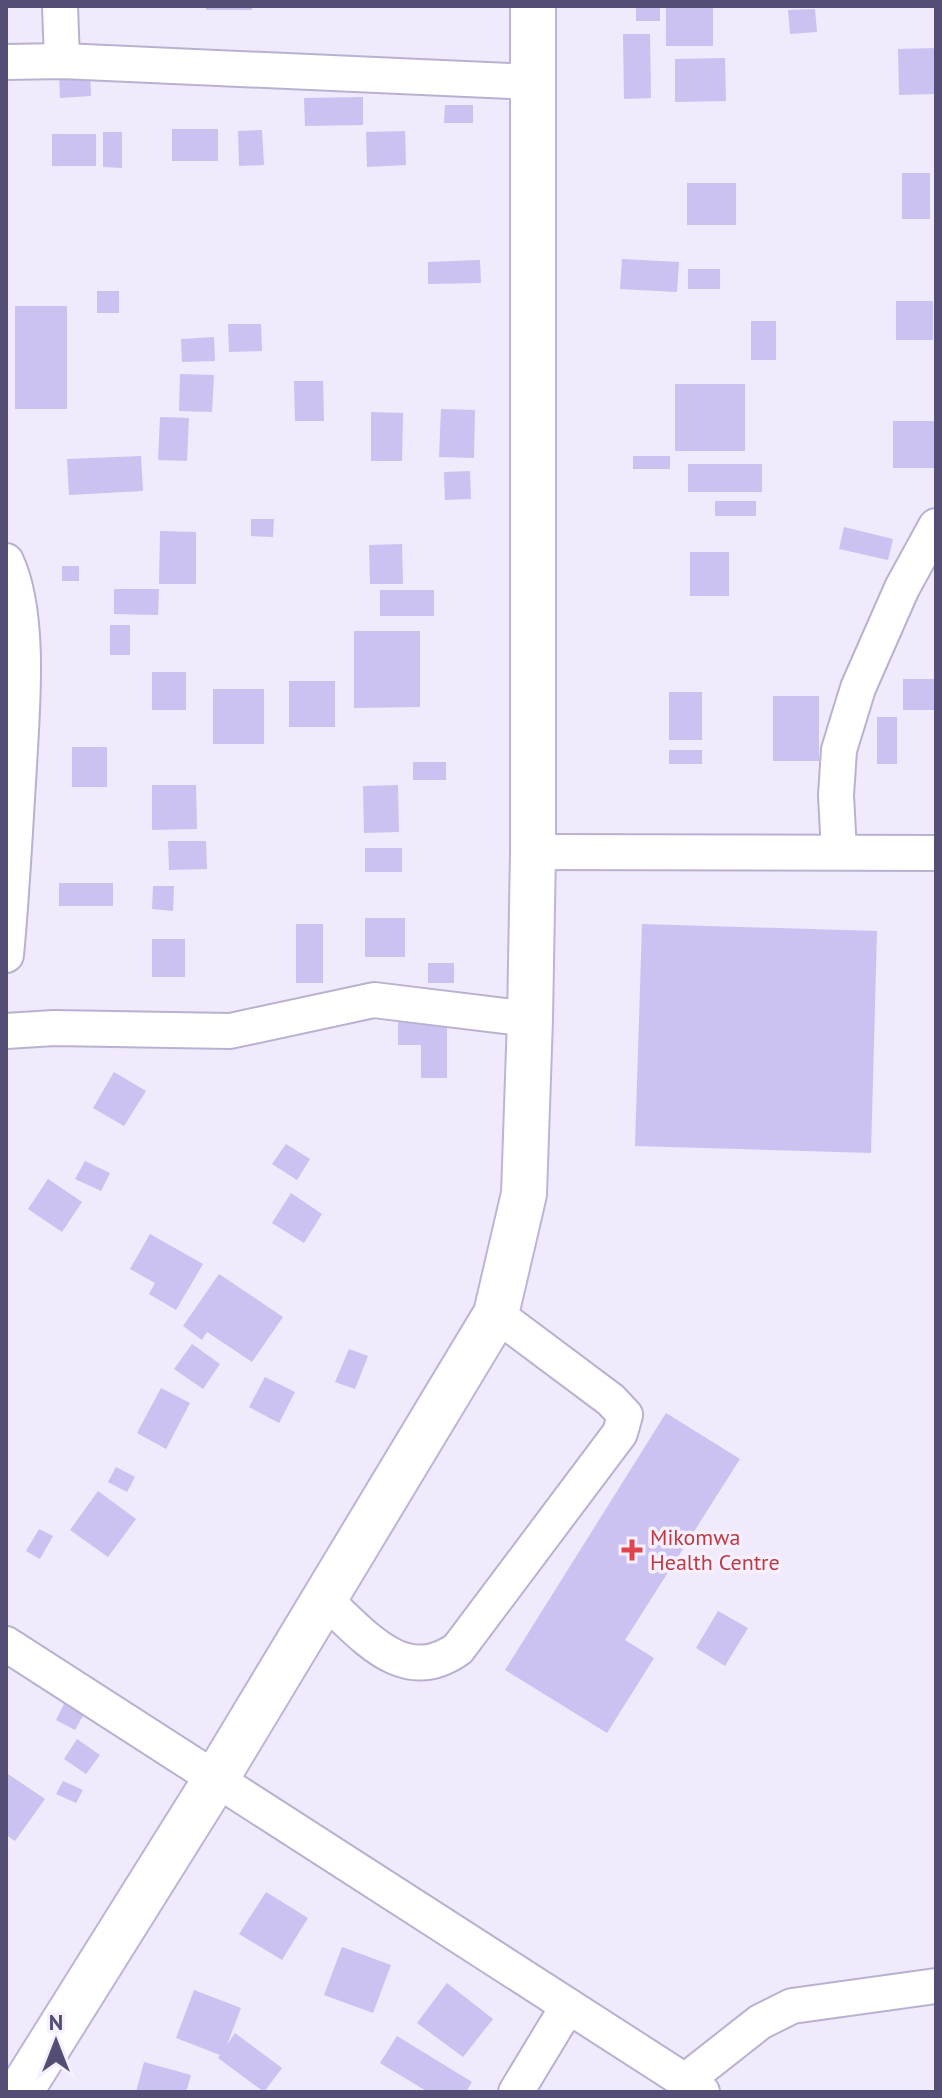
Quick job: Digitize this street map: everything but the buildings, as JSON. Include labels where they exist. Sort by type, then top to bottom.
[{"type":"main road","points":[[20,2092],[217,1777],[496,1314],[524,1194],[530,1019],[533,852],[533,6]]},
{"type":"street","points":[[60,6],[62,61]]},
{"type":"street","points":[[6,62],[62,61],[533,82]]},
{"type":"street","points":[[839,852],[836,795],[839,750],[858,688],[902,588],[936,526]]},
{"type":"street","points":[[6,561],[15,580],[23,672],[6,955]]},
{"type":"street","points":[[533,852],[936,853]]},
{"type":"street","points":[[6,1031],[54,1028],[230,1031],[374,1000],[530,1019]]},
{"type":"street","points":[[324,1599],[393,1658],[414,1664],[444,1659],[458,1649],[620,1433],[625,1415],[611,1400],[496,1314]]},
{"type":"street","points":[[6,1644],[217,1777],[694,2087],[760,2022],[792,2006],[936,1986]]},
{"type":"street","points":[[516,2092],[568,2006]]},
{"type":"place","name":"Mikomwa Health Centre","points":[[632,1550]]}]
